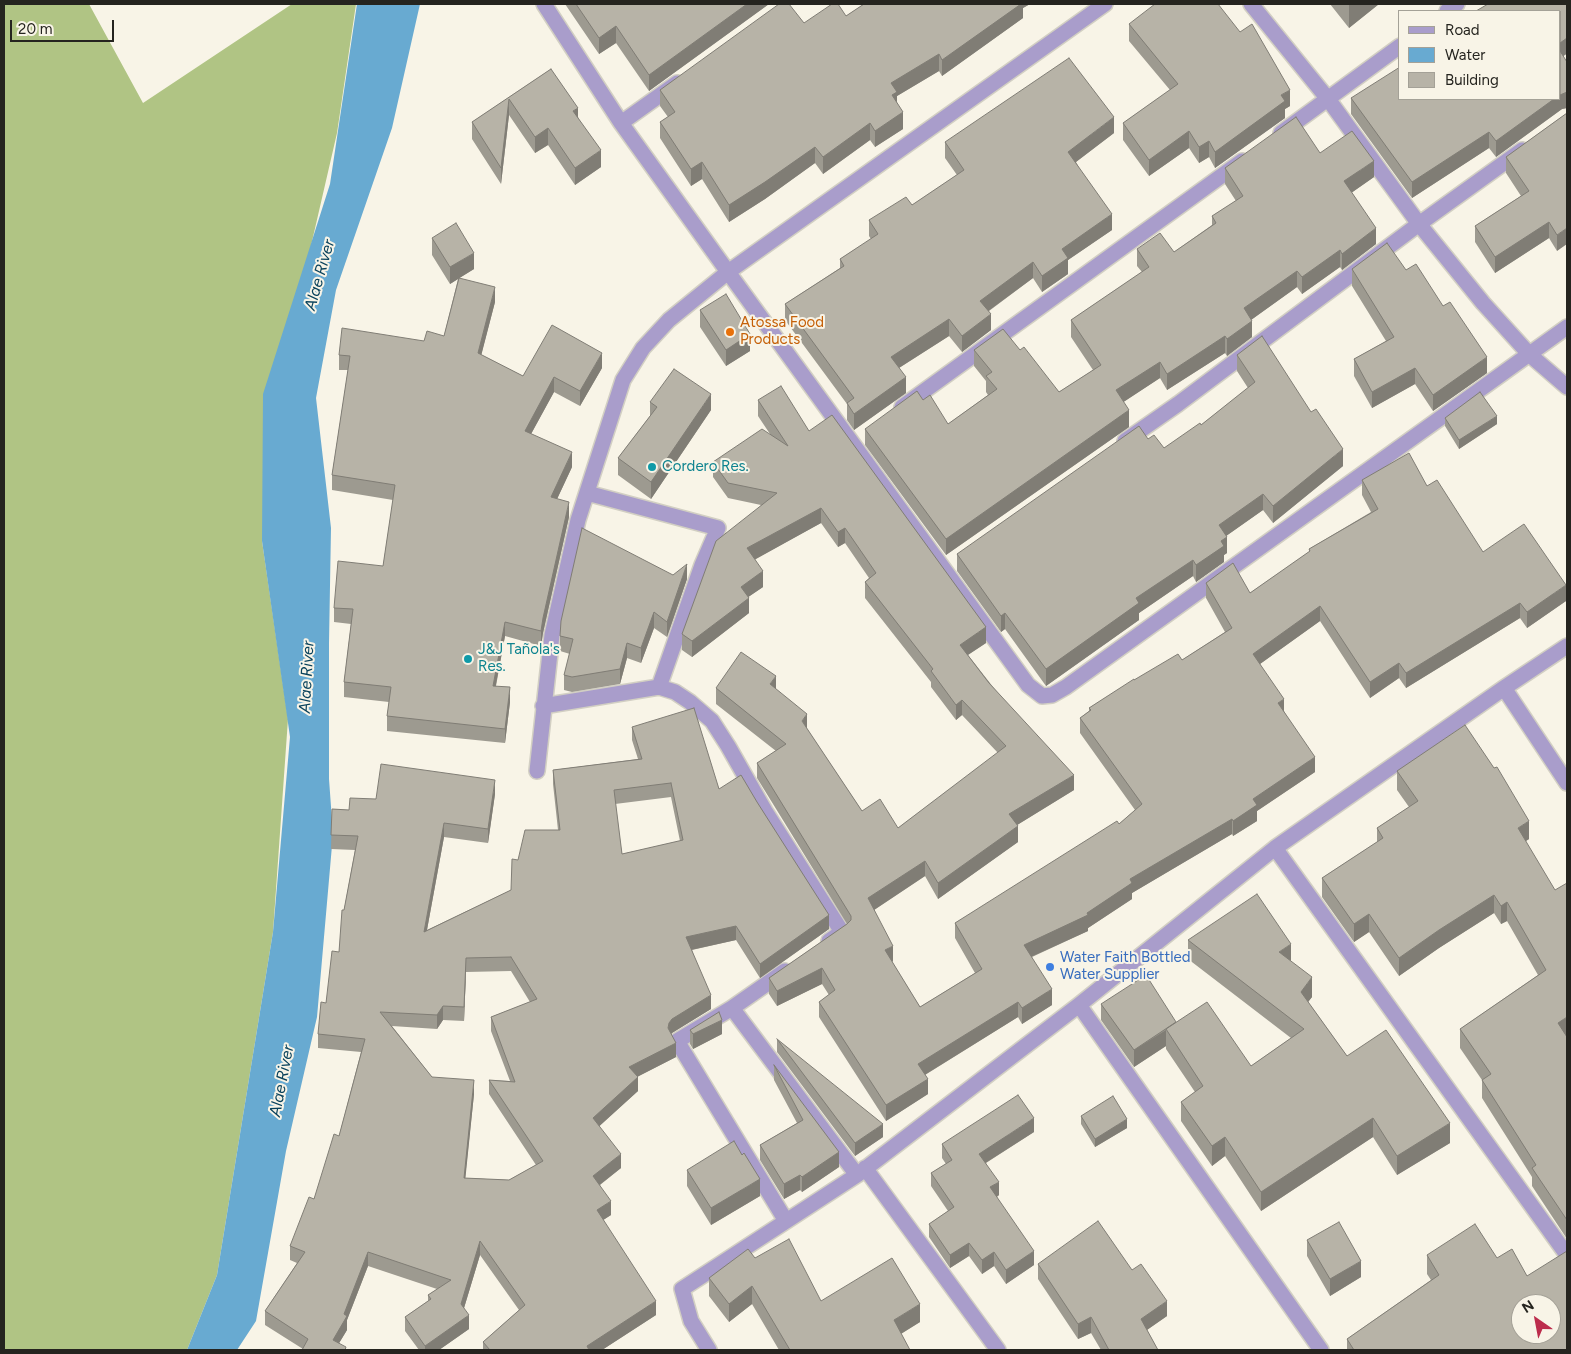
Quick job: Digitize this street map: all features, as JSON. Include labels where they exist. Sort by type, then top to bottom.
[{"type":"street","points":[[544,4],[621,124],[728,272],[948,565],[1028,685],[1042,696],[1052,695],[1066,688],[1567,327]]},
{"type":"street","points":[[536,771],[552,635],[578,520],[623,380],[643,348],[669,320],[728,272],[1106,4]]},
{"type":"street","points":[[1251,4],[1328,99],[1419,224],[1483,303],[1530,355],[1567,386]]},
{"type":"street","points":[[1272,140],[1398,47]]},
{"type":"street","points":[[621,124],[691,72]]},
{"type":"street","points":[[1114,449],[1178,404],[1419,224],[1536,140]]},
{"type":"street","points":[[893,414],[1256,151]]},
{"type":"street","points":[[587,493],[718,528],[702,565],[659,687]]},
{"type":"street","points":[[709,1350],[691,1321],[682,1289],[861,1172],[1079,1005],[1275,848],[1567,646]]},
{"type":"street","points":[[543,706],[659,687],[675,692],[712,721],[765,811],[842,932],[819,948]]},
{"type":"street","points":[[1504,688],[1567,783]]},
{"type":"street","points":[[1275,848],[1567,1255]]},
{"type":"street","points":[[786,1221],[678,1041],[732,1008],[795,964]]},
{"type":"street","points":[[1079,1005],[1321,1350]]},
{"type":"street","points":[[732,1008],[998,1350]]},
{"type":"green space","points":[[4,4],[89,4],[143,103],[292,4],[356,4],[337,133],[310,250],[262,541],[288,719],[273,932],[217,1275],[187,1350],[4,1350]]},
{"type":"water","name":"Alae River","points":[[357,4],[420,4],[392,128],[336,290],[316,398],[331,528],[329,779],[333,834],[317,1017],[286,1151],[256,1321],[237,1350],[187,1350],[217,1275],[273,932],[290,737],[262,541],[263,394],[330,184]]},
{"type":"building","points":[[576,4],[747,4],[649,75],[616,26],[599,38]]},
{"type":"building","points":[[779,4],[789,4],[804,23],[832,4],[838,4],[846,16],[864,4],[1021,4],[942,60],[939,54],[891,83],[897,92],[892,95],[903,112],[875,131],[870,123],[823,157],[815,147],[729,205],[702,162],[691,169],[660,122],[675,112],[660,90]]},
{"type":"building","points":[[1155,4],[1218,4],[1240,32],[1252,24],[1290,90],[1281,95],[1285,101],[1215,152],[1209,141],[1199,147],[1189,131],[1149,160],[1123,123],[1178,84],[1129,24]]},
{"type":"building","points":[[1488,4],[1567,4],[1567,38],[1561,42],[1561,10],[1478,10]]},
{"type":"building","points":[[1561,53],[1567,62],[1567,92],[1561,95]]},
{"type":"building","points":[[1069,58],[1114,117],[1068,152],[1112,214],[1062,249],[1068,258],[1042,276],[1033,262],[980,301],[991,314],[962,336],[949,319],[891,357],[906,377],[854,414],[847,403],[854,398],[785,304],[844,266],[840,259],[878,234],[869,220],[906,197],[912,205],[964,170],[945,142]]},
{"type":"building","points":[[1398,68],[1398,100],[1553,100],[1496,141],[1489,132],[1412,182],[1351,98]]},
{"type":"building","points":[[551,69],[578,108],[573,111],[601,150],[575,168],[548,128],[535,137],[509,99],[501,168],[472,122]]},
{"type":"building","points":[[1567,113],[1567,228],[1557,235],[1549,222],[1495,257],[1475,226],[1529,191],[1506,157]]},
{"type":"building","points":[[1296,117],[1320,153],[1352,131],[1374,161],[1344,181],[1376,228],[1342,254],[1340,250],[1302,277],[1297,271],[1244,308],[1252,321],[1227,339],[1225,336],[1167,374],[1160,362],[1116,390],[1129,410],[946,539],[865,429],[917,391],[923,400],[930,395],[948,424],[997,389],[986,376],[992,372],[974,350],[1003,329],[1020,350],[1024,347],[1059,392],[1101,365],[1071,320],[1149,267],[1137,249],[1160,233],[1174,252],[1216,223],[1212,216],[1243,196],[1225,168]]},
{"type":"building","points":[[456,223],[474,253],[450,267],[432,238]]},
{"type":"building","points":[[1387,243],[1406,270],[1416,264],[1443,306],[1450,302],[1487,357],[1433,395],[1415,368],[1372,392],[1354,359],[1394,337],[1352,269]]},
{"type":"building","points":[[459,278],[495,287],[478,353],[523,376],[552,325],[602,353],[580,391],[554,377],[525,431],[572,452],[551,497],[569,502],[541,631],[505,622],[493,686],[510,687],[505,729],[387,716],[391,687],[344,682],[353,609],[334,608],[338,561],[383,566],[395,485],[332,475],[350,356],[339,355],[342,328],[424,341],[427,331],[444,336]]},
{"type":"building","points":[[726,294],[750,334],[726,350],[700,310]]},
{"type":"building","points":[[1262,336],[1311,412],[1316,409],[1343,449],[1273,506],[1263,494],[1219,525],[1227,537],[1221,541],[1224,546],[1196,565],[1193,560],[1136,598],[1139,603],[1046,669],[1005,613],[1001,616],[957,554],[1139,426],[1148,439],[1154,435],[1164,448],[1200,423],[1201,425],[1255,382],[1237,355]]},
{"type":"building","points":[[674,369],[711,394],[651,482],[618,458],[657,407],[650,402]]},
{"type":"building","points":[[781,386],[809,431],[832,415],[986,627],[960,645],[989,683],[1074,775],[1009,814],[1018,826],[938,883],[925,861],[868,898],[893,946],[885,950],[920,1007],[982,969],[955,923],[1117,821],[1119,824],[1142,804],[1080,718],[1091,710],[1089,708],[1134,679],[1178,654],[1182,660],[1232,628],[1206,583],[1233,563],[1250,593],[1310,551],[1309,549],[1378,509],[1362,480],[1409,453],[1427,486],[1437,480],[1483,552],[1524,524],[1566,585],[1527,612],[1520,603],[1406,673],[1399,663],[1370,682],[1320,606],[1253,654],[1284,699],[1278,703],[1315,757],[1253,799],[1257,805],[1233,821],[1232,819],[1130,879],[1132,883],[1087,913],[1088,915],[1024,945],[1052,989],[1022,1008],[1018,1002],[918,1064],[928,1079],[886,1105],[819,1002],[835,990],[822,968],[777,991],[769,978],[847,924],[851,920],[851,916],[757,763],[786,744],[716,688],[741,652],[776,676],[770,684],[807,714],[802,721],[862,811],[880,799],[898,828],[1006,746],[962,700],[956,705],[931,671],[933,669],[865,582],[876,573],[845,528],[838,532],[821,508],[747,548],[763,571],[741,587],[749,598],[692,641],[682,634],[716,541],[777,493],[728,483],[713,462],[762,429],[788,446],[758,400]]},
{"type":"building","points":[[1480,392],[1497,416],[1459,440],[1445,418]]},
{"type":"building","points":[[582,528],[673,575],[687,564],[667,622],[654,612],[641,648],[627,643],[620,669],[572,677],[564,675],[573,639],[560,636],[561,621]]},
{"type":"building","points":[[694,708],[719,789],[741,775],[829,915],[760,964],[736,926],[686,937],[711,995],[672,1019],[668,1028],[676,1043],[629,1067],[638,1077],[593,1118],[621,1154],[593,1176],[611,1201],[597,1210],[656,1301],[587,1346],[589,1350],[490,1350],[483,1342],[525,1305],[480,1241],[461,1304],[469,1315],[425,1346],[405,1317],[431,1299],[428,1295],[451,1280],[368,1252],[344,1314],[347,1316],[333,1340],[346,1347],[345,1350],[302,1350],[308,1339],[265,1311],[305,1252],[290,1246],[309,1197],[314,1199],[334,1134],[339,1136],[365,1039],[318,1034],[321,1002],[326,1003],[332,951],[339,952],[342,910],[344,910],[358,836],[331,835],[332,809],[349,810],[350,798],[376,799],[381,764],[495,780],[488,829],[444,823],[424,932],[511,890],[512,859],[518,860],[525,830],[560,830],[553,770],[642,759],[632,727]],"holes":[[[671,783],[683,840],[622,854],[614,790]],[[511,957],[537,999],[491,1017],[515,1082],[489,1080],[543,1161],[509,1180],[464,1178],[474,1080],[432,1077],[380,1012],[437,1015],[443,1006],[464,1007],[466,958]]]},
{"type":"building","points":[[1465,725],[1494,768],[1497,767],[1529,821],[1518,828],[1555,890],[1567,883],[1567,1017],[1558,1023],[1567,1037],[1567,1220],[1532,1168],[1536,1165],[1482,1080],[1491,1074],[1460,1029],[1546,970],[1507,902],[1501,906],[1494,895],[1399,958],[1369,914],[1354,924],[1322,878],[1383,838],[1377,828],[1418,801],[1397,771]]},
{"type":"building","points":[[1257,894],[1291,944],[1279,952],[1312,977],[1301,992],[1347,1056],[1386,1030],[1450,1123],[1397,1156],[1373,1118],[1261,1192],[1225,1137],[1212,1146],[1181,1102],[1203,1086],[1166,1029],[1207,1002],[1251,1066],[1304,1029],[1188,940]]},
{"type":"building","points":[[1146,975],[1176,1022],[1134,1050],[1101,1004]]},
{"type":"building","points":[[719,1012],[722,1020],[693,1034],[690,1030]]},
{"type":"building","points":[[777,1039],[883,1124],[855,1143]]},
{"type":"building","points":[[774,1065],[839,1152],[802,1177],[800,1175],[784,1184],[760,1145],[803,1120]]},
{"type":"building","points":[[1018,1095],[1034,1118],[979,1154],[999,1182],[990,1187],[1034,1251],[1006,1270],[994,1252],[982,1260],[969,1243],[950,1255],[929,1224],[954,1207],[931,1173],[952,1160],[942,1144]]},
{"type":"building","points":[[1113,1096],[1127,1119],[1095,1139],[1081,1116]]},
{"type":"building","points":[[734,1141],[760,1179],[711,1208],[687,1170]]},
{"type":"building","points":[[1098,1221],[1132,1270],[1141,1264],[1167,1301],[1141,1319],[1158,1350],[1109,1350],[1091,1317],[1078,1324],[1038,1264]]},
{"type":"building","points":[[1339,1222],[1361,1261],[1330,1279],[1307,1240]]},
{"type":"building","points":[[1475,1224],[1497,1258],[1512,1249],[1527,1276],[1567,1251],[1567,1350],[1354,1350],[1347,1339],[1439,1275],[1427,1255]]},
{"type":"building","points":[[789,1239],[821,1301],[892,1258],[920,1304],[894,1320],[910,1350],[790,1350],[752,1286],[729,1304],[709,1278],[748,1249],[755,1258]]},
{"type":"place","name":"Atossa Food Products","points":[[730,332]]},
{"type":"place","name":"Cordero Res.","points":[[652,467]]},
{"type":"place","name":"J&J Tañola's Res.","points":[[468,659]]},
{"type":"place","name":"Water Faith Bottled Water Supplier","points":[[1050,967]]}]
